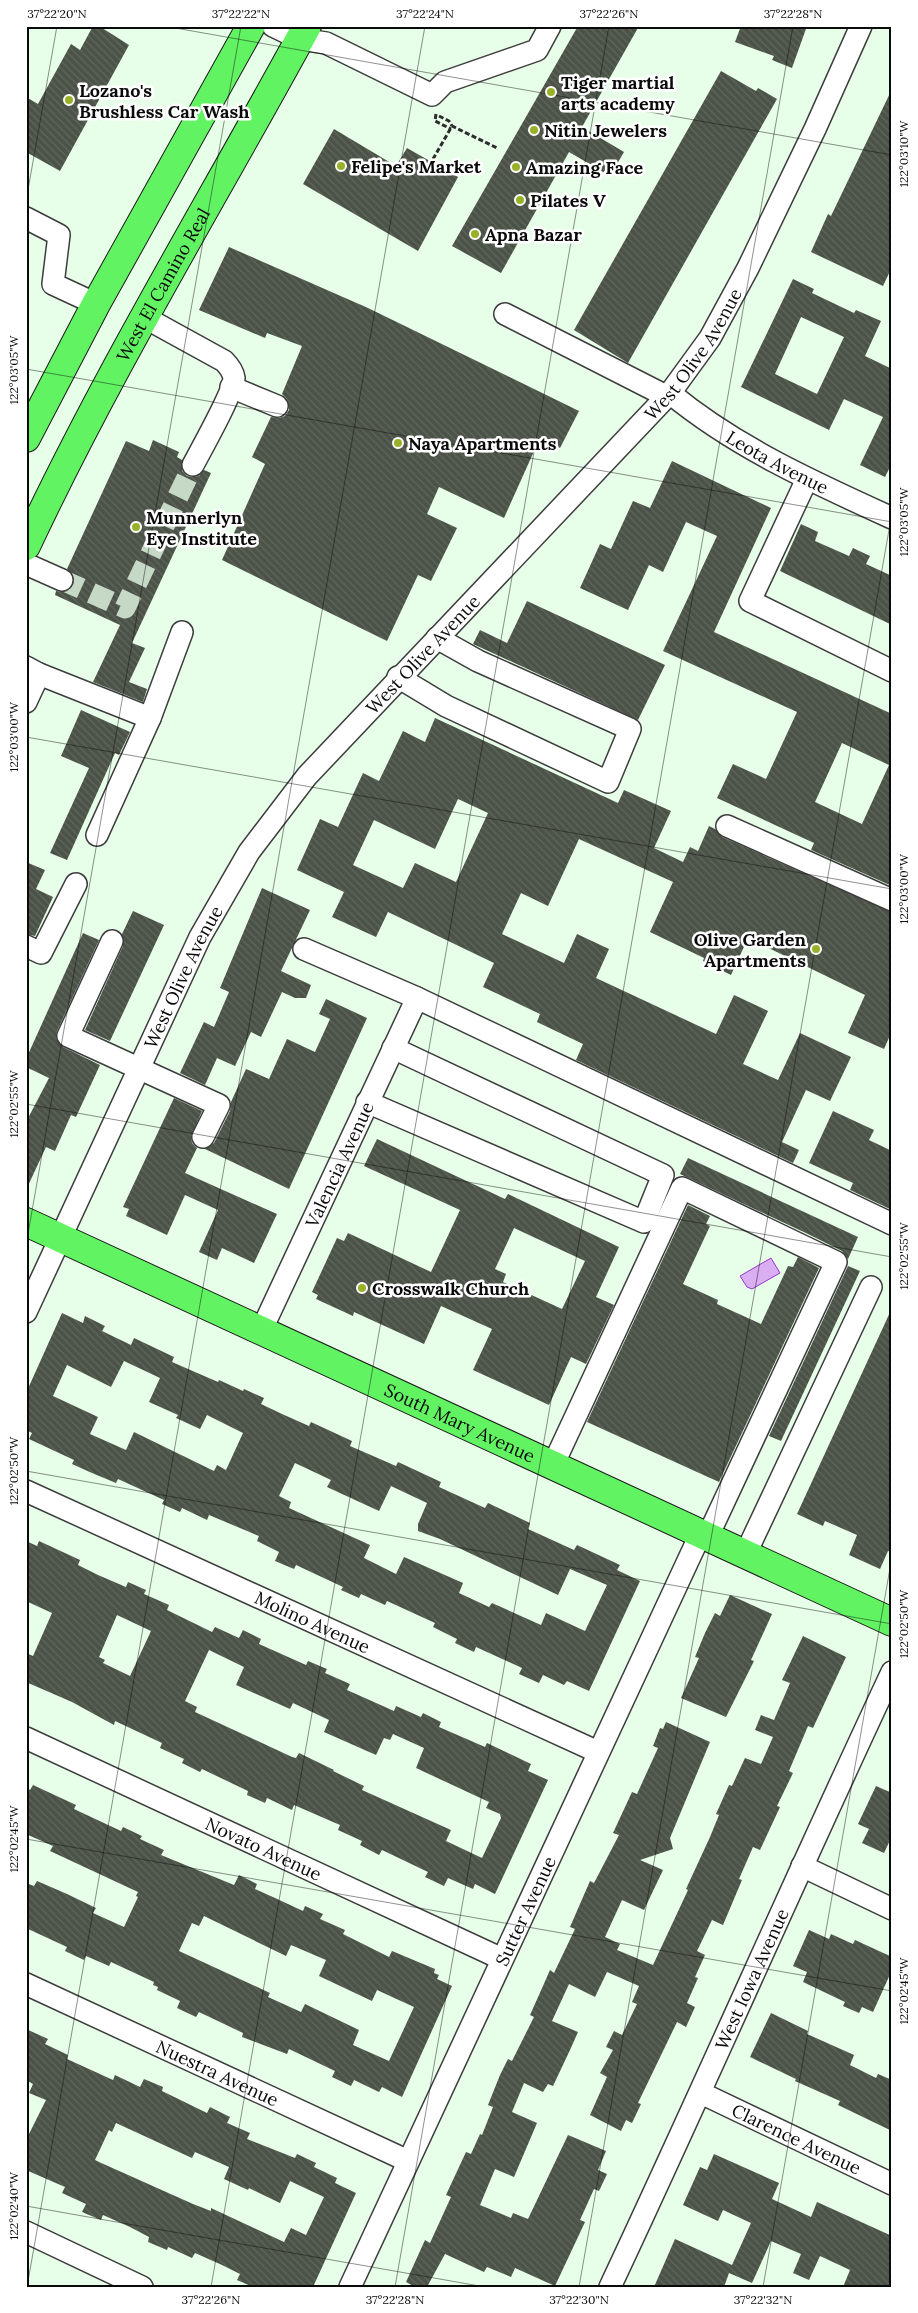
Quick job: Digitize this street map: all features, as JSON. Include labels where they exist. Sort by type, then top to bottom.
[{"type":"main road","points":[[26,438],[96,304],[251,26]]},
{"type":"main road","name":"West El Camino Real","points":[[26,546],[63,468],[144,317],[303,32]]},
{"type":"main road","name":"South Mary Avenue","points":[[26,1222],[892,1622]]},
{"type":"street","points":[[273,26],[303,32],[432,96],[445,82],[537,50],[550,26]]},
{"type":"street","name":"West Olive Avenue","points":[[26,1312],[200,937],[250,852],[307,776],[398,677],[668,395],[710,338],[748,268],[815,129],[861,26]]},
{"type":"street","points":[[26,218],[59,235],[53,284],[96,304]]},
{"type":"street","name":"Leota Avenue","points":[[505,314],[668,395],[696,415],[807,480],[892,518]]},
{"type":"street","points":[[144,317],[224,361],[231,368],[234,379],[231,387],[193,465]]},
{"type":"street","points":[[231,387],[277,406]]},
{"type":"street","points":[[807,480],[750,601],[892,671]]},
{"type":"street","points":[[26,564],[62,580]]},
{"type":"street","points":[[97,835],[150,718],[182,632]]},
{"type":"street","points":[[398,677],[446,706],[608,782],[630,729],[478,661],[437,638]]},
{"type":"street","points":[[26,702],[33,670],[150,718]]},
{"type":"street","points":[[726,826],[892,900]]},
{"type":"street","points":[[26,946],[41,953],[76,884]]},
{"type":"street","points":[[112,941],[68,1036],[219,1105],[203,1137]]},
{"type":"street","points":[[304,949],[417,998],[892,1224]]},
{"type":"street","name":"Valencia Avenue","points":[[262,1330],[417,998]]},
{"type":"street","points":[[367,1102],[644,1222],[663,1175],[393,1048]]},
{"type":"street","name":"Sutter Avenue","points":[[350,2287],[598,1752],[836,1262],[682,1188],[546,1462]]},
{"type":"street","points":[[546,1462],[631,1264]]},
{"type":"street","points":[[745,1555],[871,1287]]},
{"type":"street","name":"Molino Avenue","points":[[26,1491],[598,1752]]},
{"type":"street","name":"West Iowa Avenue","points":[[610,2287],[701,2093],[802,1866],[892,1672]]},
{"type":"street","name":"Novato Avenue","points":[[26,1738],[502,1959]]},
{"type":"street","points":[[802,1866],[892,1909]]},
{"type":"street","name":"Nuestra Avenue","points":[[26,1984],[408,2162]]},
{"type":"street","name":"Clarence Avenue","points":[[701,2093],[892,2184]]},
{"type":"street","points":[[26,2232],[142,2287]]},
{"type":"path","points":[[452,128],[449,121],[437,115],[435,121],[497,148]]},
{"type":"path","points":[[433,159],[452,128]]},
{"type":"shaded area","points":[[771,1258],[780,1273],[752,1289],[747,1287],[740,1276]]},
{"type":"building","name":"Lozano's Brushless Car Wash","points":[[93,26],[99,26],[129,45],[60,171],[26,152],[26,97],[38,104],[71,44],[80,50]]},
{"type":"building","points":[[578,26],[639,26],[582,127],[624,152],[610,176],[569,152],[501,273],[452,246]]},
{"type":"building","points":[[741,26],[807,26],[792,68],[772,60],[774,56],[735,42]]},
{"type":"building","points":[[721,71],[756,91],[758,88],[777,99],[628,363],[574,330]]},
{"type":"building","points":[[892,89],[892,267],[883,286],[811,252],[828,214],[831,216]]},
{"type":"building","points":[[334,129],[396,166],[407,148],[458,177],[418,251],[303,184]]},
{"type":"building","name":"Naya Apartments","points":[[229,247],[368,308],[579,411],[560,448],[540,438],[504,518],[439,487],[427,514],[457,528],[431,581],[418,575],[387,641],[222,560],[265,464],[252,457],[271,417],[279,418],[285,416],[289,410],[287,399],[282,394],[302,346],[267,333],[265,338],[199,310]]},
{"type":"building","points":[[793,279],[814,289],[812,293],[854,313],[856,310],[881,321],[865,356],[892,369],[892,463],[885,477],[860,465],[883,417],[844,399],[829,430],[741,387]],"holes":[[[801,317],[844,337],[817,394],[775,374]]]},
{"type":"building","name":"Munnerlyn Eye Institute","points":[[153,440],[179,452],[177,457],[182,460],[182,471],[187,476],[199,476],[204,470],[211,473],[132,643],[145,648],[129,682],[147,689],[143,702],[93,682],[120,625],[55,595],[56,591],[63,592],[73,586],[74,578],[67,569],[126,441],[149,451]]},
{"type":"building","points":[[672,461],[771,508],[714,632],[892,714],[892,886],[811,850],[814,843],[717,798],[733,764],[766,779],[797,712],[663,651],[717,536],[686,522],[663,572],[649,565],[628,610],[580,588],[600,544],[611,549],[633,501],[650,508]],"holes":[[[842,743],[889,765],[862,824],[815,802]]]},
{"type":"building","points":[[801,524],[818,532],[815,541],[849,556],[853,548],[870,556],[866,564],[892,576],[892,625],[780,571]]},
{"type":"building","points":[[527,601],[665,665],[638,720],[473,644],[480,630],[507,643]]},
{"type":"building","points":[[81,710],[130,732],[119,755],[115,753],[67,860],[50,853],[89,768],[61,756]]},
{"type":"building","points":[[435,718],[618,803],[624,790],[671,811],[654,848],[683,862],[690,847],[698,851],[709,826],[715,829],[722,837],[892,912],[892,1031],[884,1049],[848,1033],[865,995],[748,938],[731,975],[703,961],[704,958],[650,932],[673,882],[579,839],[548,906],[521,893],[502,934],[564,963],[577,934],[609,949],[596,978],[716,1034],[734,995],[768,1011],[743,1064],[778,1080],[800,1033],[851,1057],[830,1101],[806,1090],[782,1142],[799,1150],[793,1163],[576,1060],[583,1044],[537,1022],[540,1014],[483,987],[494,963],[388,912],[376,937],[332,917],[344,892],[297,870],[320,819],[338,827],[363,773],[379,781],[403,731],[425,742]],"holes":[[[458,799],[488,813],[456,882],[415,863],[403,888],[353,865],[374,820],[435,849]]]},
{"type":"building","points":[[26,862],[45,870],[36,889],[53,897],[35,936],[26,934]]},
{"type":"building","points":[[262,888],[310,910],[281,971],[311,985],[306,998],[295,998],[282,992],[261,1037],[251,1032],[235,1066],[217,1058],[205,1085],[180,1073],[204,1022],[214,1027],[229,992],[220,988]]},
{"type":"building","points":[[133,911],[164,925],[110,1041],[85,1030],[123,946],[122,934]]},
{"type":"building","points":[[83,933],[99,940],[57,1031],[56,1038],[63,1047],[100,1065],[76,1117],[71,1115],[55,1151],[46,1147],[26,1190],[26,1122],[49,1078],[26,1067],[26,1059]]},
{"type":"building","points":[[326,999],[367,1018],[289,1189],[205,1149],[214,1143],[230,1111],[231,1102],[246,1069],[269,1079],[287,1039],[315,1052],[330,1019],[319,1014]]},
{"type":"building","points":[[174,1098],[202,1111],[191,1137],[192,1143],[197,1148],[185,1173],[277,1214],[254,1263],[222,1248],[217,1260],[199,1252],[218,1210],[185,1195],[167,1235],[126,1216],[129,1209],[123,1207]]},
{"type":"building","points":[[833,1111],[874,1130],[869,1140],[892,1151],[892,1210],[850,1190],[853,1183],[809,1163]]},
{"type":"building","points":[[377,1139],[505,1199],[508,1194],[619,1247],[596,1297],[614,1305],[586,1364],[571,1357],[549,1405],[473,1370],[492,1329],[441,1306],[424,1344],[354,1312],[353,1316],[316,1299],[318,1295],[312,1292],[337,1238],[344,1241],[348,1233],[431,1272],[460,1210],[364,1166]],"holes":[[[514,1228],[585,1261],[562,1309],[503,1282],[506,1274],[495,1269]]]},
{"type":"building","points":[[688,1158],[858,1237],[848,1259],[842,1251],[680,1174]]},
{"type":"building","points":[[688,1205],[710,1216],[706,1224],[710,1226],[683,1284],[718,1300],[717,1304],[761,1324],[788,1266],[793,1267],[798,1257],[819,1268],[719,1482],[587,1422]]},
{"type":"building","points":[[848,1266],[860,1271],[781,1441],[769,1436]]},
{"type":"building","points":[[892,1308],[892,1552],[888,1551],[880,1569],[849,1555],[857,1535],[825,1521],[823,1526],[797,1514]]},
{"type":"building","points":[[62,1313],[83,1323],[85,1316],[105,1326],[102,1331],[131,1345],[134,1338],[174,1357],[172,1362],[218,1382],[219,1380],[264,1398],[261,1404],[309,1426],[311,1422],[352,1441],[350,1446],[396,1466],[398,1462],[441,1482],[439,1487],[485,1508],[488,1503],[530,1523],[528,1529],[574,1550],[577,1545],[620,1565],[617,1570],[640,1581],[589,1691],[567,1681],[564,1685],[543,1675],[539,1683],[519,1674],[522,1668],[476,1647],[474,1652],[455,1643],[457,1639],[433,1627],[435,1623],[387,1601],[385,1605],[361,1594],[359,1598],[341,1590],[343,1587],[296,1565],[294,1569],[275,1561],[279,1552],[257,1541],[259,1536],[209,1515],[207,1520],[182,1508],[180,1512],[162,1504],[164,1500],[118,1479],[116,1483],[72,1464],[74,1460],[29,1439],[32,1433],[26,1430],[26,1393]],"holes":[[[124,1361],[160,1378],[149,1402],[178,1415],[176,1418],[200,1429],[207,1415],[243,1433],[226,1470],[217,1465],[214,1471],[134,1432],[126,1450],[90,1434],[98,1417],[53,1396],[67,1365],[111,1387]],[[295,1463],[331,1480],[327,1487],[379,1511],[391,1486],[427,1503],[418,1524],[418,1531],[440,1539],[558,1595],[570,1569],[607,1585],[585,1631],[546,1613],[541,1625],[492,1603],[489,1607],[459,1593],[463,1583],[404,1557],[396,1574],[364,1558],[370,1545],[289,1508],[291,1502],[279,1496]]]},
{"type":"building","points":[[26,1541],[37,1546],[39,1541],[80,1560],[78,1565],[98,1575],[126,1587],[128,1582],[146,1590],[144,1594],[169,1605],[167,1610],[212,1632],[215,1627],[239,1638],[243,1630],[261,1639],[259,1644],[306,1665],[308,1661],[327,1669],[325,1673],[350,1684],[347,1690],[394,1711],[396,1706],[421,1717],[423,1713],[441,1722],[439,1727],[485,1747],[487,1743],[531,1764],[528,1771],[548,1780],[495,1894],[475,1884],[473,1889],[448,1878],[444,1886],[425,1877],[428,1872],[382,1850],[379,1855],[360,1845],[362,1841],[338,1830],[340,1825],[294,1805],[292,1810],[267,1798],[265,1803],[247,1795],[248,1791],[202,1769],[200,1772],[182,1763],[184,1759],[160,1748],[162,1743],[115,1721],[114,1725],[72,1702],[26,1682],[26,1653],[33,1656],[52,1613],[26,1601]],"holes":[[[117,1615],[151,1631],[130,1676],[103,1663],[105,1660],[99,1657]],[[209,1650],[244,1667],[236,1685],[290,1709],[293,1703],[329,1720],[324,1732],[376,1755],[384,1738],[390,1740],[393,1734],[424,1748],[416,1768],[489,1802],[486,1808],[500,1814],[501,1818],[482,1858],[446,1841],[451,1830],[362,1790],[364,1786],[334,1770],[299,1753],[296,1758],[292,1757],[195,1712],[197,1707],[185,1701]]]},
{"type":"building","points":[[730,1595],[772,1614],[751,1660],[754,1661],[726,1717],[681,1698],[699,1658],[695,1657],[705,1633],[715,1613],[720,1616]]},
{"type":"building","points":[[803,1636],[846,1657],[813,1728],[808,1726],[789,1771],[793,1773],[777,1806],[780,1807],[760,1850],[753,1847],[739,1879],[742,1880],[723,1925],[712,1920],[697,1951],[705,1955],[695,1977],[698,1978],[687,2003],[695,2007],[686,2027],[677,2022],[638,2103],[641,2104],[632,2123],[626,2120],[621,2131],[590,2115],[607,2077],[600,2073],[613,2050],[606,2047],[614,2031],[622,2035],[637,2004],[632,2002],[639,1986],[607,1972],[595,1997],[569,1984],[552,2021],[578,2032],[570,2050],[553,2086],[548,2084],[543,2092],[524,2083],[512,2112],[537,2123],[514,2177],[495,2169],[480,2205],[511,2218],[513,2213],[528,2219],[568,2135],[606,2151],[598,2170],[607,2174],[599,2191],[594,2189],[580,2220],[585,2222],[555,2286],[515,2268],[511,2277],[487,2267],[484,2272],[445,2254],[427,2287],[415,2287],[406,2282],[425,2240],[430,2243],[451,2197],[446,2195],[466,2152],[471,2154],[480,2134],[482,2135],[493,2107],[488,2105],[500,2075],[508,2059],[512,2061],[534,2017],[530,2015],[550,1970],[554,1973],[575,1929],[570,1927],[590,1881],[594,1883],[619,1835],[613,1833],[632,1792],[637,1794],[658,1748],[653,1746],[660,1728],[663,1729],[666,1722],[710,1742],[670,1838],[673,1849],[640,1860],[663,1870],[644,1910],[622,1900],[605,1937],[620,1944],[617,1950],[653,1965],[688,1890],[686,1889],[710,1837],[719,1815],[716,1814],[729,1785],[732,1786],[745,1758],[761,1764],[773,1737],[755,1730],[761,1715],[774,1720],[790,1683],[782,1680]]},
{"type":"building","points":[[33,1785],[76,1805],[74,1809],[121,1831],[123,1827],[142,1836],[140,1839],[164,1850],[161,1855],[234,1885],[239,1875],[257,1884],[255,1889],[303,1911],[305,1906],[323,1914],[320,1919],[345,1930],[343,1934],[389,1957],[392,1951],[435,1969],[434,1973],[439,1975],[437,1979],[452,1986],[402,2097],[382,2087],[379,2092],[354,2080],[351,2086],[332,2077],[335,2071],[289,2049],[287,2054],[242,2037],[243,2033],[199,2012],[196,2017],[177,2008],[180,2001],[157,1990],[158,1987],[153,1985],[154,1982],[111,1962],[109,1966],[86,1956],[84,1960],[65,1951],[67,1947],[26,1928],[26,1883],[34,1886],[37,1881],[67,1894],[96,1908],[93,1913],[124,1927],[138,1897],[136,1896],[138,1892],[50,1851],[53,1846],[26,1834],[26,1788],[30,1790]],"holes":[[[204,1916],[286,1956],[291,1945],[326,1960],[319,1976],[372,2001],[377,1990],[414,2007],[389,2061],[353,2045],[359,2030],[305,2004],[301,2012],[268,1997],[270,1993],[179,1951],[192,1923],[199,1926]]]},
{"type":"building","points":[[876,1786],[892,1793],[892,1836],[884,1853],[862,1843],[869,1829],[858,1824]]},
{"type":"building","points":[[809,1930],[829,1939],[831,1934],[853,1944],[855,1940],[892,1957],[892,1970],[873,2012],[862,2007],[859,2013],[843,2006],[845,2002],[803,1982],[807,1972],[793,1966]]},
{"type":"building","points":[[771,2013],[808,2031],[807,2034],[854,2055],[850,2065],[876,2078],[878,2074],[892,2080],[892,2131],[838,2105],[840,2101],[795,2081],[796,2079],[750,2057]]},
{"type":"building","points":[[26,2029],[48,2039],[45,2044],[68,2055],[67,2059],[113,2080],[115,2075],[140,2087],[144,2079],[163,2087],[162,2091],[207,2113],[210,2107],[230,2117],[227,2123],[250,2133],[247,2139],[295,2158],[297,2154],[316,2163],[314,2167],[337,2178],[335,2183],[356,2193],[313,2287],[253,2287],[237,2280],[240,2274],[195,2253],[192,2258],[168,2247],[167,2250],[148,2242],[149,2237],[130,2227],[103,2215],[101,2220],[82,2212],[86,2204],[62,2193],[65,2187],[26,2170],[26,2140],[46,2100],[29,2093],[33,2084],[26,2080]],"holes":[[[116,2123],[192,2158],[195,2152],[229,2167],[224,2179],[248,2190],[249,2188],[280,2203],[290,2181],[324,2197],[306,2235],[291,2228],[284,2242],[211,2208],[211,2211],[193,2204],[95,2160],[109,2130],[112,2132]]]},
{"type":"building","points":[[714,2154],[779,2183],[772,2199],[811,2217],[817,2202],[892,2236],[892,2287],[843,2287],[850,2270],[820,2256],[809,2280],[793,2273],[801,2254],[771,2241],[752,2283],[729,2273],[724,2287],[654,2287],[675,2239],[732,2265],[751,2223],[723,2210],[718,2221],[683,2205],[700,2167],[707,2170]]},
{"type":"tunnel","points":[[62,580],[125,608],[193,465]]},
{"type":"place","name":"Tiger martial arts academy","points":[[551,92]]},
{"type":"place","name":"Lozano's Brushless Car Wash","points":[[69,100]]},
{"type":"place","name":"Nitin Jewelers","points":[[534,130]]},
{"type":"place","name":"Felipe's Market","points":[[341,166]]},
{"type":"place","name":"Amazing Face","points":[[516,167]]},
{"type":"place","name":"Pilates V","points":[[520,200]]},
{"type":"place","name":"Apna Bazar","points":[[475,234]]},
{"type":"place","name":"Naya Apartments","points":[[398,443]]},
{"type":"place","name":"Munnerlyn Eye Institute","points":[[136,527]]},
{"type":"place","name":"Olive Garden Apartments","points":[[816,949]]},
{"type":"place","name":"Crosswalk Church","points":[[362,1288]]}]
